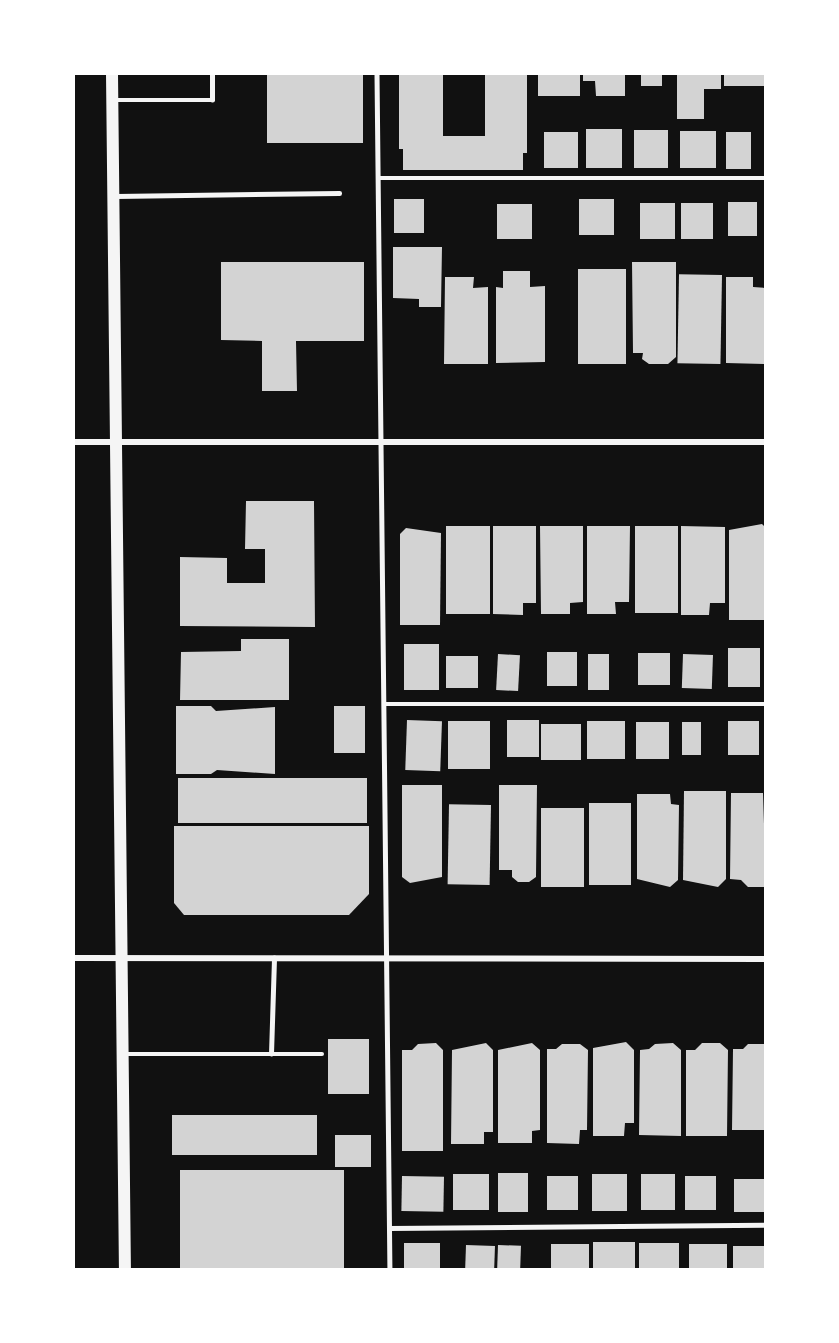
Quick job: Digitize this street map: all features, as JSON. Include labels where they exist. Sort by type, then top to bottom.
[{"type":"main road","points":[[112,74],[125,1269]]},
{"type":"street","points":[[74,442],[765,442]]},
{"type":"street","points":[[74,958],[765,959]]},
{"type":"lane","points":[[112,100],[212,100],[213,74]]},
{"type":"lane","points":[[377,74],[390,1269]]},
{"type":"lane","points":[[378,178],[765,178]]},
{"type":"lane","points":[[113,196],[339,193]]},
{"type":"lane","points":[[384,704],[765,704]]},
{"type":"lane","points":[[271,1054],[274,958]]},
{"type":"lane","points":[[123,1054],[322,1054]]},
{"type":"lane","points":[[389,1228],[765,1225]]},
{"type":"building","points":[[267,74],[363,74],[363,143],[267,143]]},
{"type":"building","points":[[399,74],[443,74],[443,136],[485,136],[485,74],[527,74],[527,153],[523,153],[523,170],[403,170],[403,149],[399,149]]},
{"type":"building","points":[[538,74],[580,74],[580,96],[538,96]]},
{"type":"building","points":[[583,74],[625,74],[625,96],[596,96],[595,81],[583,81]]},
{"type":"building","points":[[641,74],[662,74],[662,86],[641,86]]},
{"type":"building","points":[[677,74],[721,74],[721,89],[704,89],[704,119],[677,119]]},
{"type":"building","points":[[724,74],[766,74],[766,86],[724,86]]},
{"type":"building","points":[[586,129],[622,129],[622,168],[586,168]]},
{"type":"building","points":[[634,130],[668,130],[668,168],[634,168]]},
{"type":"building","points":[[680,131],[716,131],[716,168],[680,168]]},
{"type":"building","points":[[544,132],[578,132],[578,168],[544,168]]},
{"type":"building","points":[[726,132],[751,132],[751,169],[726,169]]},
{"type":"building","points":[[394,199],[424,199],[424,233],[394,233]]},
{"type":"building","points":[[579,199],[614,199],[614,235],[579,235]]},
{"type":"building","points":[[728,202],[757,202],[757,236],[728,236]]},
{"type":"building","points":[[640,203],[675,203],[675,239],[640,239]]},
{"type":"building","points":[[681,203],[713,203],[713,239],[681,239]]},
{"type":"building","points":[[497,204],[532,204],[532,239],[497,239]]},
{"type":"building","points":[[393,247],[442,247],[441,307],[419,307],[419,299],[393,298]]},
{"type":"building","points":[[221,262],[364,262],[364,341],[296,341],[297,391],[262,391],[262,341],[221,340]]},
{"type":"building","points":[[632,262],[676,262],[676,357],[668,364],[649,364],[642,359],[643,353],[633,353]]},
{"type":"building","points":[[578,269],[626,269],[626,364],[578,364]]},
{"type":"building","points":[[503,271],[530,271],[530,287],[545,286],[545,362],[496,363],[496,287],[503,288]]},
{"type":"building","points":[[679,274],[722,275],[720,364],[677,363]]},
{"type":"building","points":[[445,277],[474,277],[473,288],[488,287],[488,364],[444,364]]},
{"type":"building","points":[[726,277],[753,277],[753,287],[766,288],[766,364],[726,363]]},
{"type":"building","points":[[246,501],[314,501],[315,627],[180,626],[180,557],[227,558],[227,583],[265,583],[265,549],[245,549]]},
{"type":"building","points":[[762,524],[766,528],[766,620],[729,620],[729,530]]},
{"type":"building","points":[[446,526],[490,526],[490,614],[446,614]]},
{"type":"building","points":[[493,526],[536,526],[536,603],[523,603],[523,615],[493,614]]},
{"type":"building","points":[[540,526],[583,526],[583,602],[570,603],[570,614],[541,614]]},
{"type":"building","points":[[587,526],[630,526],[629,602],[615,602],[616,614],[587,614]]},
{"type":"building","points":[[635,526],[678,526],[678,613],[635,613]]},
{"type":"building","points":[[681,526],[725,527],[725,603],[710,603],[709,615],[681,615]]},
{"type":"building","points":[[406,528],[441,533],[440,625],[400,625],[400,534]]},
{"type":"building","points":[[241,639],[289,639],[289,700],[180,700],[181,652],[241,651]]},
{"type":"building","points":[[404,644],[439,644],[439,690],[404,690]]},
{"type":"building","points":[[728,648],[760,648],[760,687],[728,687]]},
{"type":"building","points":[[547,652],[577,652],[577,686],[547,686]]},
{"type":"building","points":[[638,653],[670,653],[670,685],[638,685]]},
{"type":"building","points":[[498,654],[520,655],[518,691],[496,690]]},
{"type":"building","points":[[588,654],[609,654],[609,690],[588,690]]},
{"type":"building","points":[[683,654],[713,655],[712,689],[682,688]]},
{"type":"building","points":[[446,656],[478,656],[478,688],[446,688]]},
{"type":"building","points":[[176,706],[211,706],[216,711],[275,707],[275,774],[217,770],[211,774],[176,774]]},
{"type":"building","points":[[334,706],[365,706],[365,753],[334,753]]},
{"type":"building","points":[[407,720],[442,721],[440,771],[405,770]]},
{"type":"building","points":[[507,720],[539,720],[539,757],[507,757]]},
{"type":"building","points":[[448,721],[490,721],[490,769],[448,769]]},
{"type":"building","points":[[587,721],[625,721],[625,759],[587,759]]},
{"type":"building","points":[[728,721],[759,721],[759,755],[728,755]]},
{"type":"building","points":[[636,722],[669,722],[669,759],[636,759]]},
{"type":"building","points":[[682,722],[701,722],[701,755],[682,755]]},
{"type":"building","points":[[541,724],[581,724],[581,760],[541,760]]},
{"type":"building","points":[[178,778],[367,778],[367,823],[178,823]]},
{"type":"building","points":[[402,785],[442,785],[442,877],[410,883],[402,877]]},
{"type":"building","points":[[499,785],[537,785],[536,877],[529,882],[518,882],[512,877],[512,870],[499,870]]},
{"type":"building","points":[[684,791],[726,791],[726,879],[718,887],[683,880]]},
{"type":"building","points":[[731,793],[763,793],[766,887],[748,887],[741,880],[730,879]]},
{"type":"building","points":[[637,794],[670,794],[671,804],[679,805],[678,880],[670,887],[637,879]]},
{"type":"building","points":[[589,803],[631,803],[631,885],[589,885]]},
{"type":"building","points":[[449,804],[491,805],[490,885],[448,884]]},
{"type":"building","points":[[541,808],[584,808],[584,887],[541,887]]},
{"type":"building","points":[[174,826],[369,826],[369,894],[349,915],[184,915],[174,903]]},
{"type":"building","points":[[328,1039],[369,1039],[369,1094],[328,1094]]},
{"type":"building","points":[[626,1042],[634,1050],[634,1123],[625,1123],[624,1136],[593,1136],[593,1048]]},
{"type":"building","points":[[436,1043],[443,1050],[443,1151],[402,1151],[402,1050],[412,1050],[418,1044]]},
{"type":"building","points":[[486,1043],[493,1050],[493,1132],[484,1132],[484,1144],[451,1144],[452,1050]]},
{"type":"building","points":[[532,1043],[540,1050],[540,1130],[532,1131],[532,1143],[498,1143],[498,1050]]},
{"type":"building","points":[[673,1043],[681,1050],[681,1136],[639,1135],[640,1050],[649,1049],[655,1044]]},
{"type":"building","points":[[702,1043],[720,1043],[728,1050],[727,1136],[686,1136],[686,1050],[695,1050]]},
{"type":"building","points":[[562,1044],[580,1044],[588,1050],[587,1130],[580,1130],[579,1144],[547,1143],[547,1049],[556,1049]]},
{"type":"building","points":[[748,1044],[766,1044],[766,1130],[732,1130],[733,1049],[743,1049]]},
{"type":"building","points":[[172,1115],[317,1115],[317,1155],[172,1155]]},
{"type":"building","points":[[335,1135],[371,1135],[371,1167],[335,1167]]},
{"type":"building","points":[[180,1170],[344,1170],[344,1270],[180,1270]]},
{"type":"building","points":[[498,1173],[528,1173],[528,1212],[498,1212]]},
{"type":"building","points":[[453,1174],[489,1174],[489,1210],[453,1210]]},
{"type":"building","points":[[592,1174],[627,1174],[627,1211],[592,1211]]},
{"type":"building","points":[[641,1174],[675,1174],[675,1210],[641,1210]]},
{"type":"building","points":[[402,1176],[444,1177],[443,1212],[401,1211]]},
{"type":"building","points":[[547,1176],[578,1176],[578,1210],[547,1210]]},
{"type":"building","points":[[685,1176],[716,1176],[716,1210],[685,1210]]},
{"type":"building","points":[[734,1179],[766,1179],[766,1212],[734,1212]]},
{"type":"building","points":[[593,1242],[635,1242],[635,1270],[593,1270]]},
{"type":"building","points":[[404,1243],[440,1243],[440,1270],[404,1270]]},
{"type":"building","points":[[639,1243],[679,1243],[679,1270],[639,1270]]},
{"type":"building","points":[[551,1244],[589,1244],[589,1270],[551,1270]]},
{"type":"building","points":[[689,1244],[727,1244],[727,1270],[689,1270]]},
{"type":"building","points":[[466,1245],[495,1246],[494,1270],[465,1270]]},
{"type":"building","points":[[498,1245],[521,1246],[520,1270],[497,1270]]},
{"type":"building","points":[[733,1246],[766,1246],[766,1270],[733,1270]]}]
